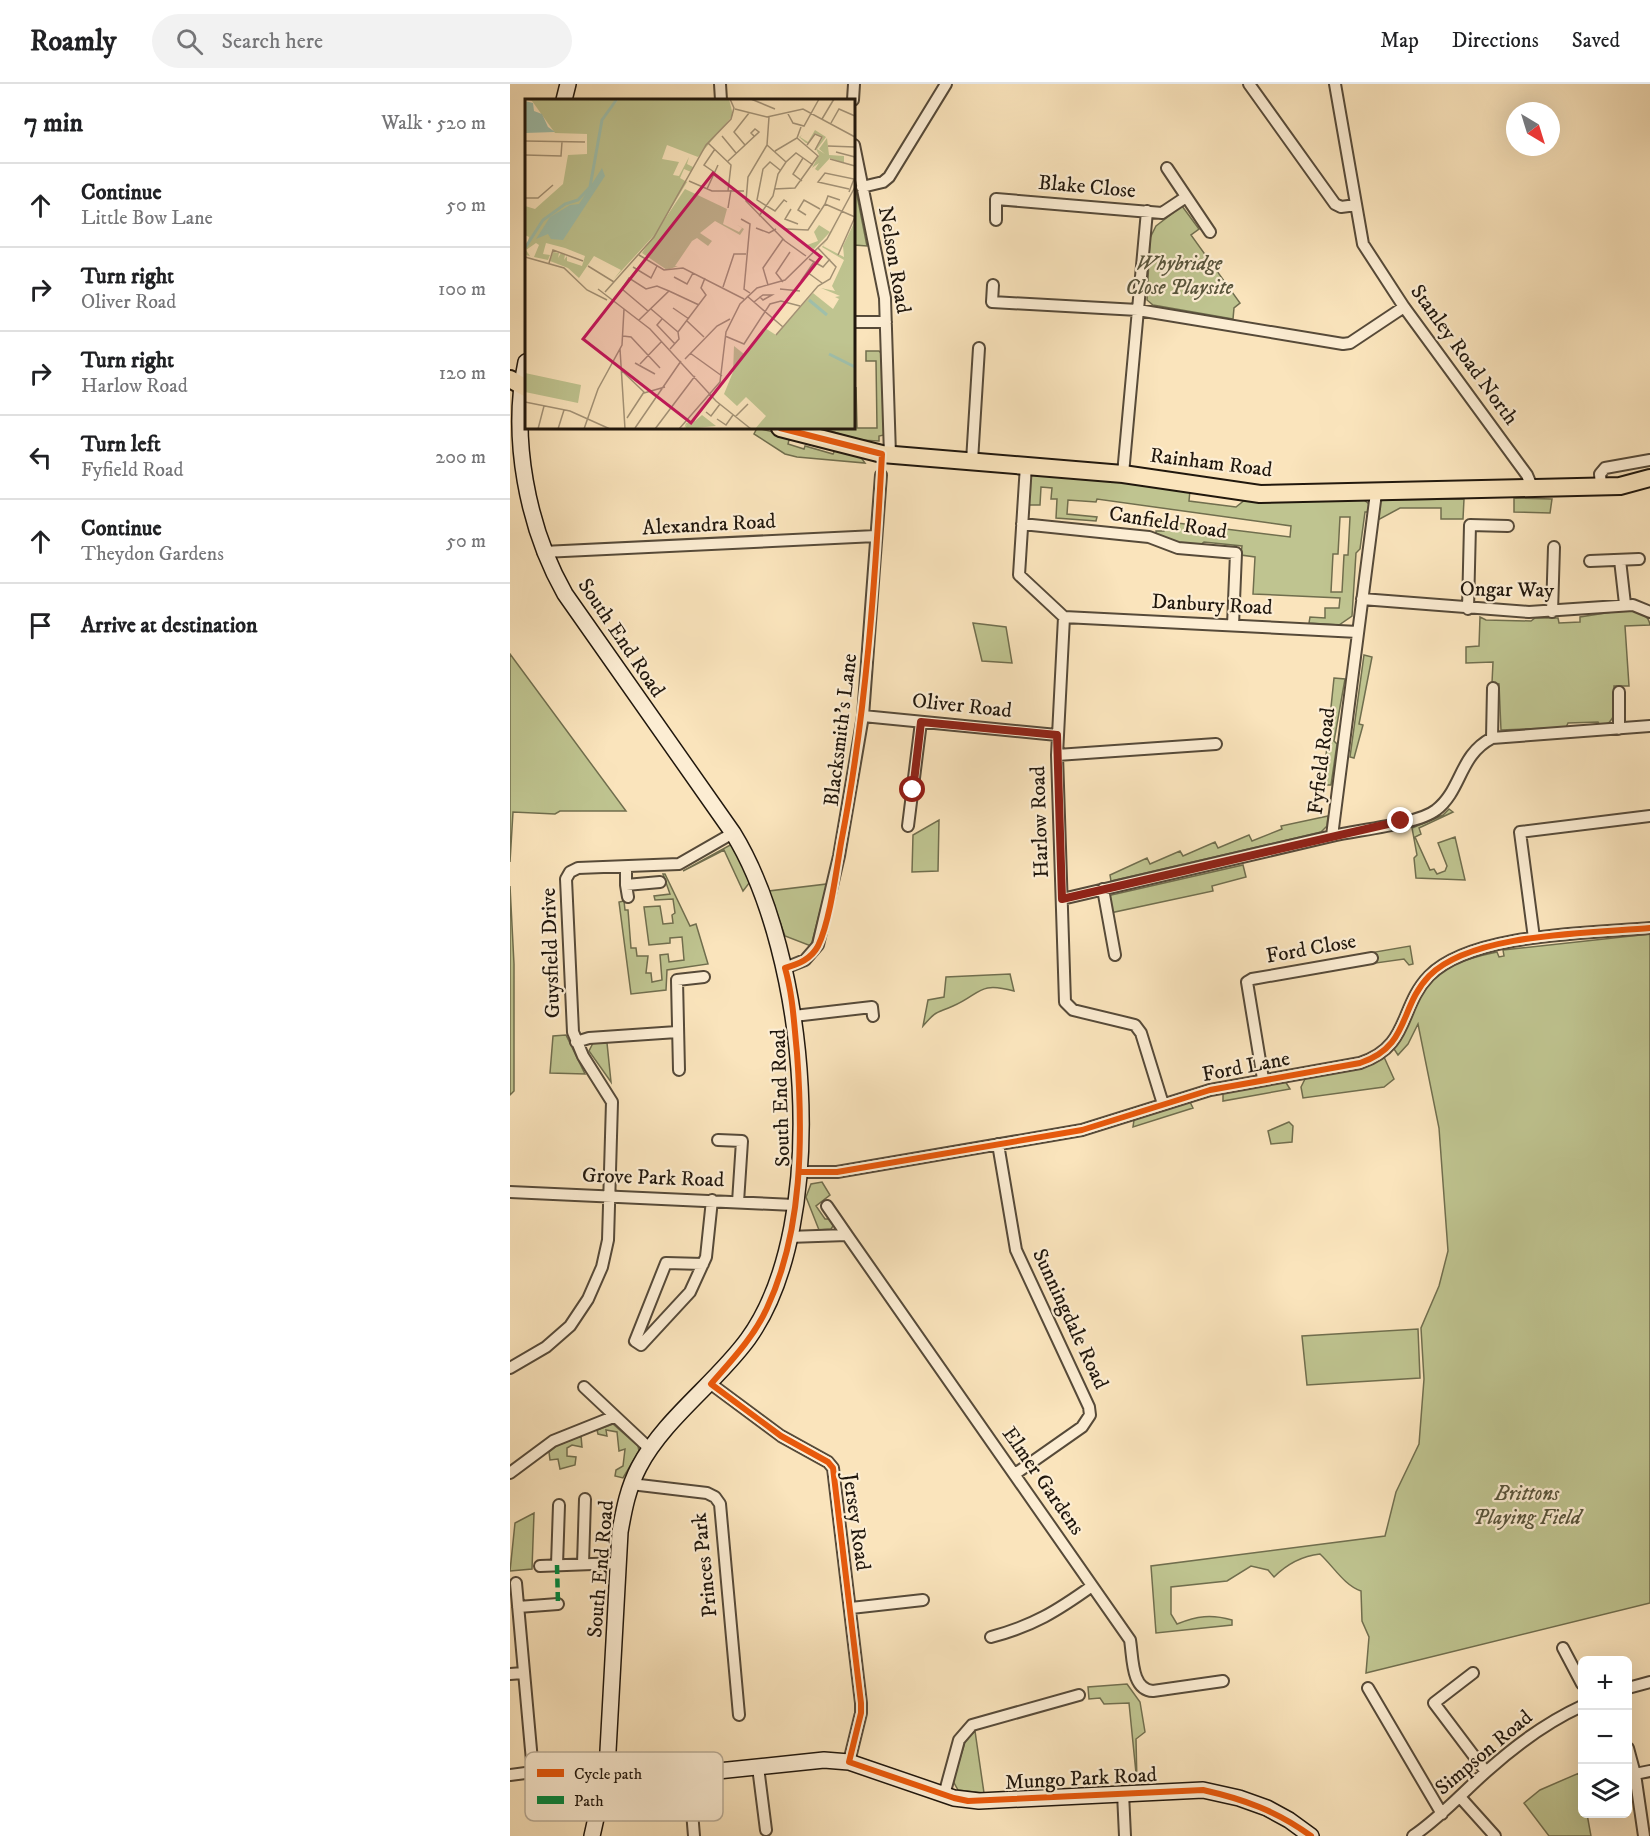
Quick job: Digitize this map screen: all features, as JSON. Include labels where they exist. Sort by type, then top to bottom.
[{"type":"main road","name":"Rainham Road","points":[[784,429],[841,445],[890,455],[1123,474],[1260,494],[1620,486],[1647,480]]},
{"type":"street","points":[[564,99],[568,84]]},
{"type":"street","points":[[720,84],[721,99]]},
{"type":"street","points":[[853,99],[854,84]]},
{"type":"street","points":[[862,187],[883,182],[889,177],[946,84]]},
{"type":"street","points":[[1250,84],[1335,204],[1341,207],[1356,205],[1335,84]]},
{"type":"street","name":"Nelson Road","points":[[855,150],[885,298],[890,455]]},
{"type":"street","points":[[1167,168],[1210,232]]},
{"type":"street","points":[[1147,211],[1162,213],[1186,197]]},
{"type":"street","name":"Blake Close","points":[[996,220],[996,199],[1147,211],[1123,474]]},
{"type":"street","name":"Stanley Road North","points":[[1356,205],[1363,244],[1404,307],[1527,475],[1532,488]]},
{"type":"street","points":[[993,285],[992,302],[1138,310],[1343,344],[1350,343],[1404,307]]},
{"type":"street","points":[[855,322],[886,322]]},
{"type":"street","points":[[972,461],[979,348]]},
{"type":"street","name":"South End Road","points":[[525,365],[519,384],[520,448],[532,513],[543,552],[564,594],[733,833],[747,857],[785,968],[794,1016],[801,1114],[801,1172],[782,1266],[767,1309],[748,1339],[711,1384],[650,1449],[631,1484],[624,1505],[608,1752]]},
{"type":"street","points":[[1601,486],[1600,474],[1605,468],[1650,460]]},
{"type":"street","points":[[1026,465],[1018,575],[1064,617]]},
{"type":"street","name":"Blacksmith's Lane","points":[[785,968],[812,955],[823,931],[851,794],[863,716],[880,475]]},
{"type":"street","name":"Fyfield Road","points":[[1062,899],[1332,836],[1376,493]]},
{"type":"street","name":"Canfield Road","points":[[1022,524],[1149,537],[1179,548],[1236,553],[1233,625]]},
{"type":"street","points":[[1468,609],[1470,525],[1508,526]]},
{"type":"street","name":"Alexandra Road","points":[[543,552],[876,536]]},
{"type":"street","points":[[1552,612],[1554,546]]},
{"type":"street","points":[[1590,561],[1639,559]]},
{"type":"street","points":[[1620,560],[1625,604]]},
{"type":"street","name":"Ongar Way","points":[[1362,599],[1468,609],[1552,612],[1625,604],[1641,606],[1650,612]]},
{"type":"street","name":"Danbury Road","points":[[1064,617],[1358,632]]},
{"type":"street","name":"Harlow Road","points":[[1064,617],[1057,755],[1065,1002],[1073,1010],[1135,1025],[1141,1033],[1163,1104]]},
{"type":"street","points":[[1492,738],[1494,688]]},
{"type":"street","points":[[1619,692],[1619,729]]},
{"type":"street","name":"Oliver Road","points":[[863,716],[1057,735]]},
{"type":"street","points":[[908,826],[921,722]]},
{"type":"street","points":[[1332,836],[1414,819],[1436,811],[1471,753],[1492,738],[1650,726]]},
{"type":"street","points":[[1057,755],[1216,744]]},
{"type":"street","points":[[1534,938],[1520,832],[1650,816]]},
{"type":"street","name":"Guysfield Drive","points":[[510,1368],[546,1347],[570,1326],[588,1299],[602,1267],[608,1240],[612,1102],[576,1042],[566,879],[570,872],[578,868],[679,864],[733,833]]},
{"type":"street","points":[[626,867],[628,897]]},
{"type":"street","points":[[626,885],[660,882]]},
{"type":"street","points":[[1103,889],[1115,954]]},
{"type":"street","name":"Ford Lane","points":[[801,1172],[837,1172],[1082,1130],[1210,1090],[1373,1059],[1395,1040],[1418,990],[1428,977],[1444,964],[1474,951],[1534,938],[1650,928]]},
{"type":"street","name":"Ford Close","points":[[1263,1079],[1247,982],[1252,979],[1372,958]]},
{"type":"street","points":[[679,1070],[677,980],[704,977]]},
{"type":"street","points":[[794,1016],[872,1007],[873,1016]]},
{"type":"street","points":[[576,1042],[589,1038],[677,1032]]},
{"type":"street","points":[[718,1140],[742,1141],[738,1202]]},
{"type":"street","name":"Sunningdale Road","points":[[998,1144],[1016,1250],[1089,1407],[1090,1415],[1082,1427],[1015,1474]]},
{"type":"street","name":"Grove Park Road","points":[[510,1192],[794,1205]]},
{"type":"street","points":[[703,1264],[666,1263],[635,1341],[641,1346],[690,1292],[703,1264],[706,1257],[712,1200]]},
{"type":"street","name":"Elmer Gardens","points":[[827,1206],[1130,1640],[1137,1682],[1144,1690],[1153,1691],[1223,1681]]},
{"type":"street","points":[[788,1237],[847,1235]]},
{"type":"street","name":"Jersey Road","points":[[711,1384],[781,1436],[828,1462],[833,1468],[836,1477],[851,1608],[861,1713],[849,1762]]},
{"type":"street","points":[[585,1388],[613,1417],[650,1449]]},
{"type":"street","points":[[510,1473],[553,1441],[613,1417]]},
{"type":"street","name":"Princes Park","points":[[631,1484],[707,1493],[715,1497],[720,1504],[739,1715]]},
{"type":"street","points":[[583,1564],[585,1499]]},
{"type":"street","points":[[557,1565],[559,1505]]},
{"type":"street","points":[[540,1566],[620,1563]]},
{"type":"street","points":[[516,1583],[532,1752]]},
{"type":"street","points":[[991,1637],[1024,1629],[1053,1614],[1092,1586]]},
{"type":"street","points":[[851,1608],[923,1600]]},
{"type":"street","points":[[518,1606],[558,1604]]},
{"type":"street","points":[[1563,1647],[1578,1676]]},
{"type":"street","points":[[510,1674],[524,1673]]},
{"type":"street","points":[[1473,1673],[1434,1703],[1486,1772]]},
{"type":"street","points":[[1632,1687],[1650,1682]]},
{"type":"street","points":[[1368,1688],[1442,1814]]},
{"type":"street","points":[[944,1795],[959,1740],[972,1725],[1079,1695]]},
{"type":"street","name":"Simpson Road","points":[[1413,1836],[1442,1814],[1486,1772],[1549,1724],[1578,1708]]},
{"type":"street","name":"Mungo Park Road","points":[[723,1770],[824,1760],[849,1762],[944,1795],[979,1802],[1203,1790],[1239,1798],[1282,1816],[1311,1836]]},
{"type":"street","points":[[1632,1763],[1644,1836]]},
{"type":"street","points":[[758,1767],[766,1830]]},
{"type":"street","points":[[1635,1774],[1650,1771]]},
{"type":"street","points":[[510,1775],[525,1774]]},
{"type":"street","points":[[1123,1793],[1125,1836]]},
{"type":"street","points":[[1460,1797],[1495,1836]]},
{"type":"street","name":"South End Road","points":[[592,1836],[595,1821]]},
{"type":"street","points":[[693,1821],[694,1836]]},
{"type":"green space","points":[[855,185],[867,246],[855,245]]},
{"type":"green space","name":"Whybridge Close Playsite","points":[[1182,206],[1199,229],[1191,235],[1240,303],[1234,308],[1233,319],[1153,305],[1147,300],[1150,238],[1156,226]]},
{"type":"green space","points":[[866,351],[879,351],[883,355],[884,435],[879,436],[879,441],[859,440],[824,429],[855,429],[856,387],[857,428],[877,428],[876,361],[866,361]]},
{"type":"green space","points":[[756,429],[761,429],[790,436],[788,444],[833,454],[835,450],[860,456],[865,463],[785,454],[754,434]]},
{"type":"green space","points":[[1033,474],[1073,474],[1190,490],[1189,501],[1236,507],[1246,499],[1364,500],[1369,504],[1369,512],[1365,512],[1360,549],[1356,553],[1352,616],[1339,625],[1309,623],[1310,617],[1325,618],[1325,608],[1339,608],[1340,598],[1253,594],[1255,557],[1241,555],[1242,546],[1204,542],[1199,546],[1177,543],[1156,535],[1156,531],[1164,531],[1165,523],[1169,522],[1290,537],[1291,526],[1097,499],[1096,502],[1068,500],[1067,514],[1097,517],[1096,521],[1056,518],[1057,499],[1051,499],[1052,488],[1041,487],[1040,505],[1028,505],[1030,478]],"holes":[[[1340,517],[1350,517],[1348,555],[1344,555],[1342,592],[1331,592],[1333,554],[1338,554]]]},
{"type":"green space","points":[[1514,498],[1552,499],[1550,513],[1514,512]]},
{"type":"green space","points":[[1464,499],[1463,519],[1441,519],[1441,508],[1400,508],[1378,520],[1380,502],[1383,500]]},
{"type":"green space","points":[[1625,610],[1637,611],[1644,615],[1650,625],[1625,626],[1629,686],[1614,686],[1615,711],[1607,724],[1601,727],[1598,722],[1568,723],[1565,730],[1552,728],[1501,730],[1499,684],[1492,683],[1493,662],[1466,663],[1466,647],[1479,646],[1480,617],[1486,620],[1531,621],[1535,618],[1558,618],[1559,623],[1580,622],[1580,617]]},
{"type":"green space","points":[[973,623],[1006,627],[1012,663],[982,661]]},
{"type":"green space","points":[[510,654],[626,811],[560,811],[555,814],[513,812],[510,862]]},
{"type":"green space","points":[[1364,655],[1372,657],[1359,724],[1363,725],[1354,758],[1350,757]]},
{"type":"green space","points":[[1334,678],[1345,679],[1334,741],[1337,744],[1331,785],[1323,785]]},
{"type":"green space","points":[[1449,809],[1453,812],[1419,828],[1421,834],[1415,837],[1430,870],[1434,869],[1437,874],[1445,871],[1447,866],[1438,843],[1455,837],[1465,880],[1416,878],[1414,858],[1417,855],[1412,828],[1443,815]]},
{"type":"green space","points":[[1328,816],[1327,826],[1321,832],[1111,881],[1110,875],[1147,858],[1150,864],[1180,851],[1183,856],[1215,842],[1218,848],[1249,835],[1252,841],[1282,829],[1281,826]]},
{"type":"green space","points":[[939,820],[938,871],[912,872],[913,835]]},
{"type":"green space","points":[[732,844],[750,882],[743,891],[724,850],[683,871]]},
{"type":"green space","points":[[1243,865],[1246,877],[1212,886],[1213,891],[1110,913],[1107,896]]},
{"type":"green space","points":[[663,874],[690,926],[696,924],[708,964],[667,970],[666,990],[631,994],[619,902],[624,901],[625,910],[628,910],[631,948],[636,948],[637,956],[648,956],[646,973],[651,973],[652,982],[662,980],[660,955],[668,954],[669,962],[684,960],[682,937],[670,938],[670,943],[649,945],[644,907],[660,906],[663,924],[673,923],[672,915],[675,913],[673,899],[655,900],[654,896],[670,894]]},
{"type":"green space","points":[[827,884],[811,946],[785,936],[769,891]]},
{"type":"green space","points":[[510,886],[514,964],[514,1091],[510,1095]]},
{"type":"green space","name":"Brittons Playing Field","points":[[1650,934],[1650,1603],[1366,1673],[1369,1637],[1362,1621],[1361,1591],[1344,1580],[1320,1554],[1295,1561],[1274,1577],[1268,1570],[1251,1566],[1227,1581],[1171,1587],[1171,1614],[1177,1624],[1191,1619],[1217,1617],[1232,1620],[1232,1625],[1156,1633],[1151,1566],[1385,1536],[1396,1492],[1419,1444],[1424,1379],[1421,1328],[1439,1286],[1448,1251],[1439,1128],[1418,1024],[1408,1044],[1398,1055],[1394,1049],[1429,984],[1436,976],[1455,965],[1497,952],[1499,957],[1504,956],[1503,950]]},
{"type":"green space","points":[[1410,946],[1413,964],[1409,965],[1404,959],[1376,963],[1375,952]]},
{"type":"green space","points":[[1010,974],[1014,991],[993,987],[980,990],[962,1002],[936,1013],[923,1026],[928,1000],[944,997],[946,977]]},
{"type":"green space","points":[[566,1035],[585,1074],[550,1073],[553,1036]]},
{"type":"green space","points":[[593,1043],[607,1043],[611,1082],[589,1051]]},
{"type":"green space","points":[[1384,1057],[1394,1079],[1384,1087],[1303,1098],[1301,1087],[1306,1077],[1364,1066]]},
{"type":"green space","points":[[1285,1081],[1290,1089],[1223,1101],[1223,1092]]},
{"type":"green space","points":[[1190,1102],[1193,1108],[1133,1127],[1134,1120],[1138,1118]]},
{"type":"green space","points":[[1289,1122],[1293,1126],[1292,1142],[1271,1144],[1268,1131]]},
{"type":"green space","points":[[822,1182],[830,1195],[816,1206],[825,1219],[831,1219],[833,1226],[831,1229],[819,1230],[806,1197],[811,1184]]},
{"type":"green space","points":[[1418,1329],[1420,1378],[1307,1385],[1302,1336]]},
{"type":"green space","points":[[613,1424],[638,1446],[639,1451],[623,1478],[615,1476],[616,1470],[623,1466],[625,1449],[619,1451],[617,1432],[606,1430],[607,1436],[598,1434],[597,1430]]},
{"type":"green space","points":[[581,1436],[582,1447],[572,1445],[567,1448],[567,1456],[576,1457],[575,1465],[560,1469],[558,1459],[550,1460],[549,1452],[558,1445]]},
{"type":"green space","points":[[534,1513],[532,1569],[510,1571],[515,1523]]},
{"type":"green space","points":[[1127,1684],[1140,1702],[1145,1732],[1136,1739],[1137,1783],[1129,1703],[1104,1704],[1100,1698],[1089,1699],[1088,1687]]},
{"type":"green space","points":[[975,1731],[984,1793],[958,1790],[953,1781],[966,1739]]},
{"type":"green space","points":[[1578,1773],[1578,1818],[1588,1818],[1591,1836],[1549,1836],[1524,1803],[1540,1790]]},
{"type":"marked path","points":[[557,1565],[558,1604]]},
{"type":"cycle path","points":[[784,429],[882,454],[876,552],[857,746],[829,910],[815,951],[804,960],[785,968],[794,1021],[800,1117],[798,1183],[788,1247],[779,1278],[762,1319],[742,1348],[711,1384],[781,1436],[828,1462],[833,1468],[861,1703],[861,1713],[849,1762],[968,1801],[1203,1790],[1259,1807],[1311,1836]]},
{"type":"cycle path","points":[[801,1172],[837,1172],[1082,1130],[1210,1090],[1360,1063],[1376,1056],[1388,1047],[1396,1037],[1419,988],[1429,976],[1448,962],[1473,951],[1502,943],[1565,934],[1650,928]]},
{"type":"route","points":[[913,790],[921,722],[1057,735],[1062,899],[1401,821]]}]
